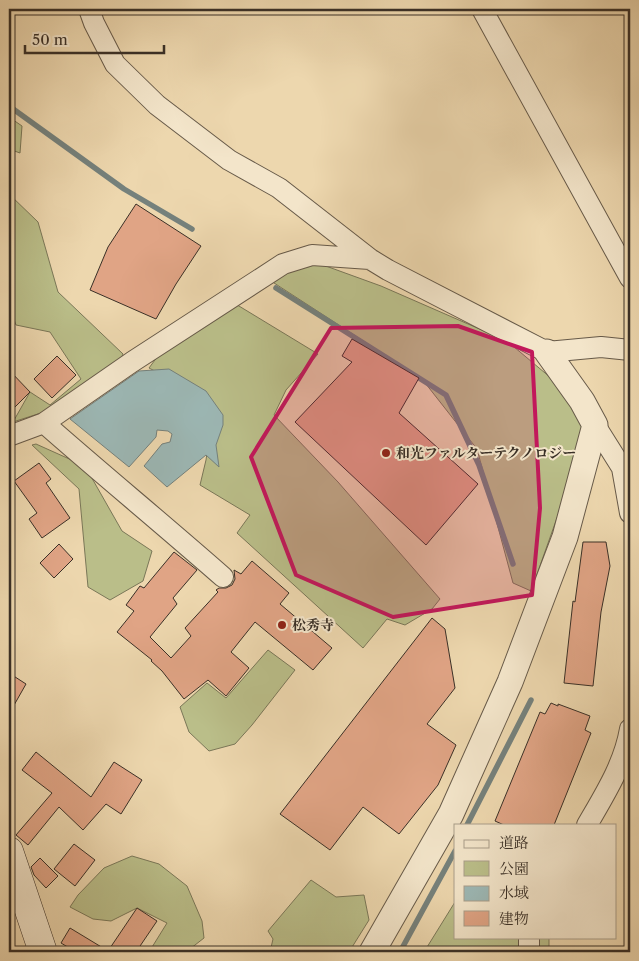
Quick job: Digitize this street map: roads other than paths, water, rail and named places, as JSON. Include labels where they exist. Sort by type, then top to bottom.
[{"type":"main road","points":[[9,851],[43,952]]},
{"type":"street","points":[[89,9],[115,64],[157,105],[228,160],[279,188],[370,259],[547,352],[582,401],[622,468],[630,513]]},
{"type":"street","points":[[482,9],[630,278]]},
{"type":"street","points":[[9,436],[44,423],[132,362],[283,264],[312,255],[370,259]]},
{"type":"street","points":[[547,352],[601,347],[630,350]]},
{"type":"street","points":[[44,423],[223,577]]},
{"type":"street","points":[[372,952],[451,814],[510,682],[565,537],[595,425]]},
{"type":"street","points":[[588,824],[611,784],[628,742],[630,729]]},
{"type":"street","points":[[529,938],[529,952]]},
{"type":"water","points":[[169,369],[206,391],[223,415],[223,425],[216,445],[219,467],[206,455],[167,487],[144,466],[162,444],[170,442],[172,434],[168,431],[157,430],[156,437],[129,467],[70,419],[139,371]]},
{"type":"waterway","points":[[9,106],[124,189],[192,229]]},
{"type":"waterway","points":[[276,288],[446,395],[479,465],[513,564]]},
{"type":"waterway","points":[[468,824],[531,700]]},
{"type":"waterway","points":[[400,952],[454,853]]},
{"type":"place","name":"和光ファルターテクノロジー","points":[[386,453]]},
{"type":"place","name":"松秀寺","points":[[282,625]]}]
